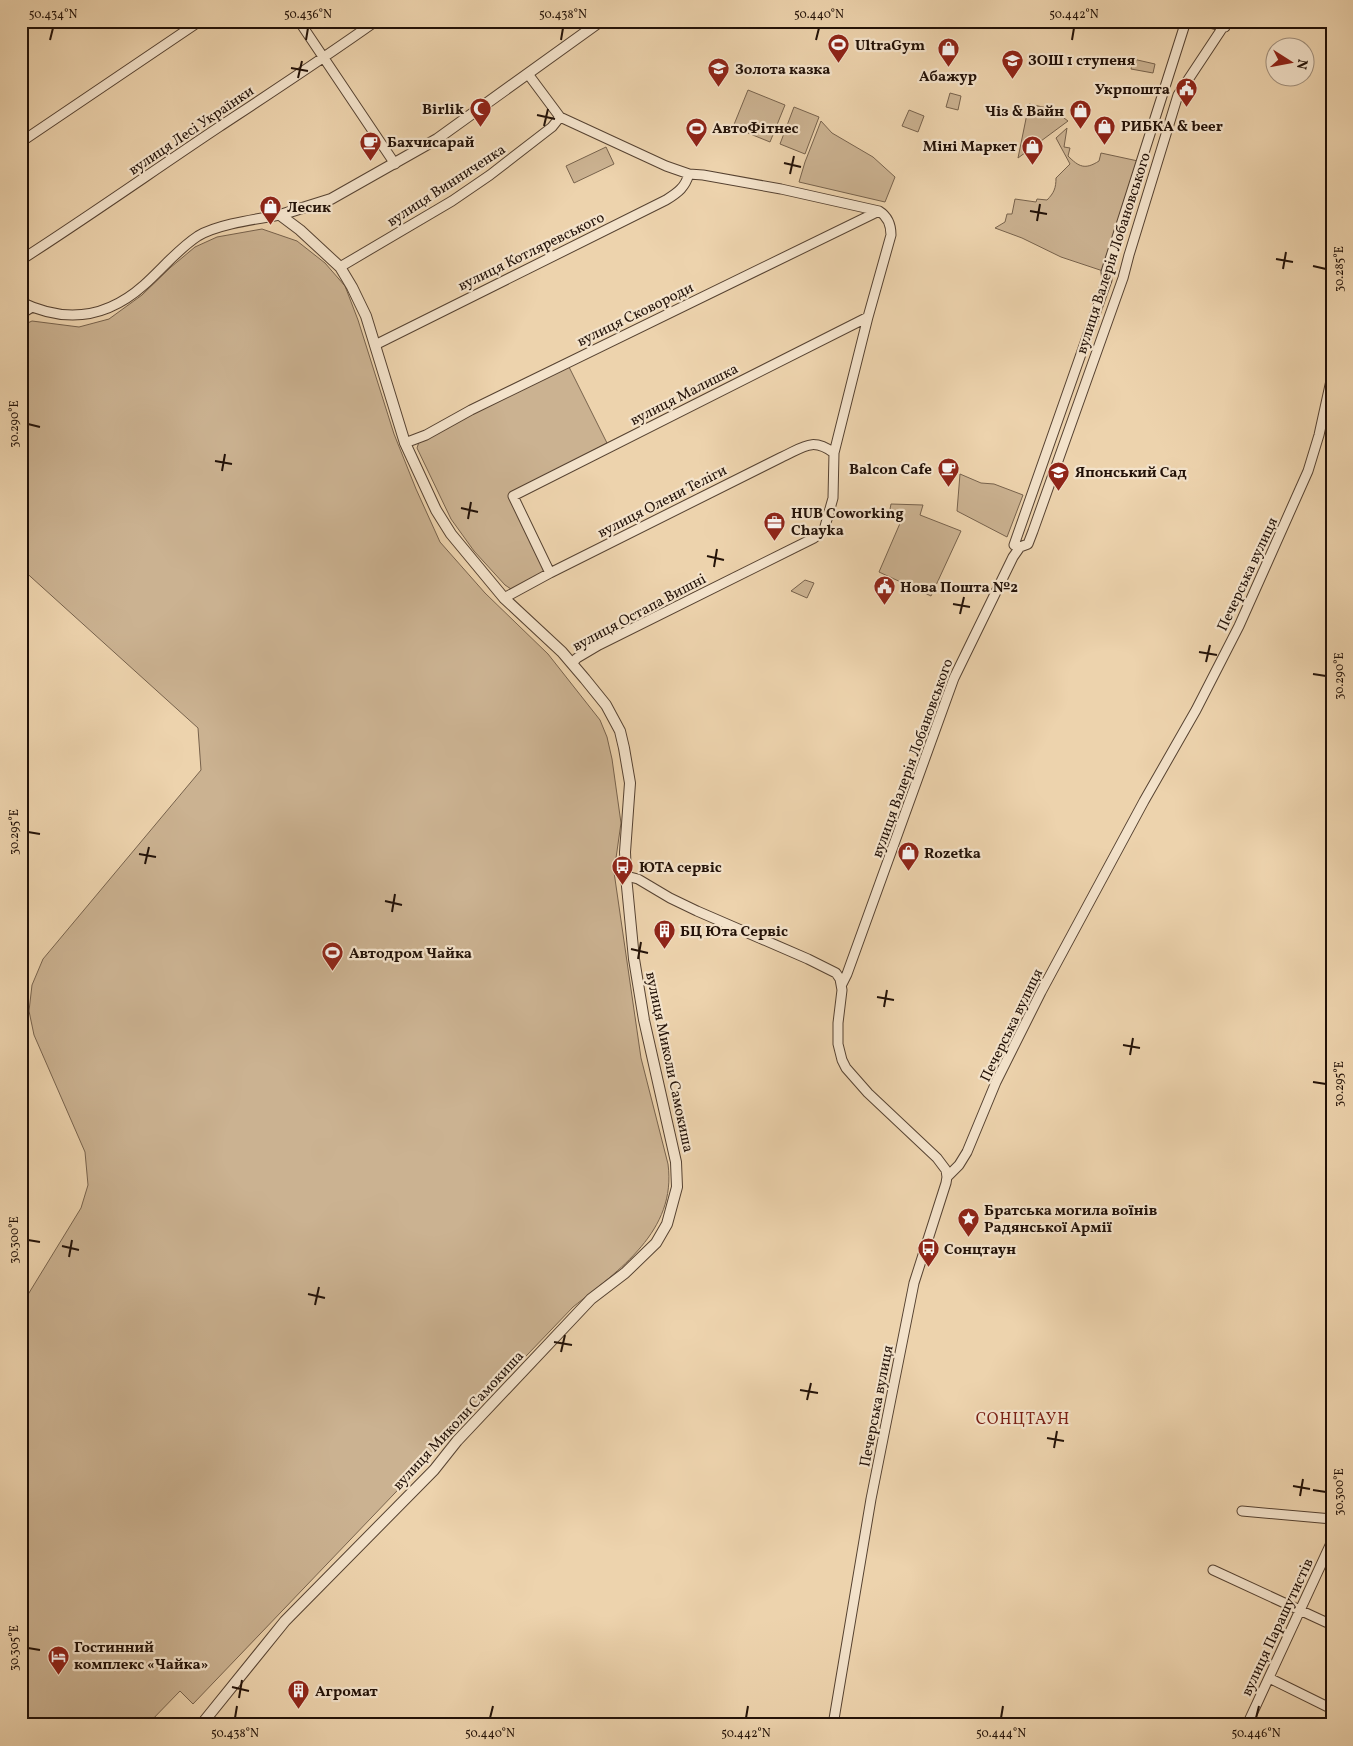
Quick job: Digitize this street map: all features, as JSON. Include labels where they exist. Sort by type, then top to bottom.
[{"type":"street","points":[[21,142],[200,21]]},
{"type":"street","points":[[299,21],[395,164]]},
{"type":"street","name":"вулиця Лесі Українки","points":[[21,260],[324,58],[376,21]]},
{"type":"street","points":[[21,302],[62,315],[83,315],[100,312],[116,306],[144,285],[200,235],[243,222],[280,215],[332,199],[395,164],[437,139],[601,21]]},
{"type":"street","name":"вулиця Валерія Лобановського","points":[[1186,21],[1106,272],[1108,280],[1014,545],[1020,547],[1028,544],[1033,531],[1123,278],[1178,96],[1226,24],[1202,21]]},
{"type":"street","points":[[528,74],[560,117],[666,166],[690,174],[771,187],[879,210],[884,214],[891,227],[891,235],[868,317],[834,453]]},
{"type":"street","name":"вулиця Винниченка","points":[[340,268],[452,201],[490,175],[552,126],[560,117]]},
{"type":"street","name":"вулиця Котляревського","points":[[375,344],[666,200],[685,186],[690,174]]},
{"type":"street","name":"вулиця Сковороди","points":[[405,443],[426,435],[471,410],[879,210]]},
{"type":"street","name":"вулиця Миколи Самокиша","points":[[201,1725],[285,1621],[434,1470],[457,1441],[591,1299],[645,1256],[656,1243],[667,1224],[676,1187],[676,1162],[639,990],[626,876],[625,852],[630,783],[620,731],[606,705],[572,663],[504,598],[467,555],[436,510],[405,443],[366,316],[340,268],[300,230],[280,215]]},
{"type":"street","points":[[21,314],[32,307]]},
{"type":"street","name":"вулиця Малишка","points":[[550,573],[513,496],[868,317]]},
{"type":"street","name":"Печерська вулиця","points":[[833,1725],[872,1499],[914,1284],[947,1177],[959,1165],[967,1152],[996,1082],[1041,992],[1153,784],[1196,710],[1239,626],[1308,471],[1319,435],[1332,376]]},
{"type":"street","name":"вулиця Олени Теліги","points":[[504,598],[782,456],[806,446],[819,444],[834,453]]},
{"type":"street","name":"вулиця Остапа Вишні","points":[[572,663],[599,645],[814,538],[824,530],[833,498],[834,453]]},
{"type":"street","name":"вулиця Валерія Лобановського","points":[[947,1177],[946,1170],[937,1158],[868,1093],[846,1068],[840,1052],[837,1034],[842,984],[954,678],[1020,547]]},
{"type":"street","points":[[626,876],[638,879],[697,911],[823,966],[836,973],[842,984]]},
{"type":"street","points":[[1242,1511],[1332,1519]]},
{"type":"street","name":"вулиця Парашутистів","points":[[1247,1725],[1332,1541]]},
{"type":"street","points":[[1213,1570],[1332,1625]]},
{"type":"street","points":[[1268,1678],[1332,1709]]},
{"type":"shaded area","points":[[1133,59],[1155,64],[1153,73],[1131,69]]},
{"type":"shaded area","points":[[748,90],[785,105],[770,142],[733,127]]},
{"type":"shaded area","points":[[950,93],[961,96],[958,110],[946,107]]},
{"type":"shaded area","points":[[1029,104],[1052,109],[1068,121],[1018,158]]},
{"type":"shaded area","points":[[794,107],[819,117],[805,154],[780,144]]},
{"type":"shaded area","points":[[909,110],[924,116],[918,132],[902,126]]},
{"type":"shaded area","points":[[821,121],[832,133],[873,157],[895,177],[885,202],[799,182]]},
{"type":"shaded area","points":[[1067,128],[1064,147],[1070,148],[1068,156],[1079,165],[1090,166],[1094,164],[1099,161],[1101,153],[1138,161],[1103,271],[1061,257],[1022,238],[995,228],[1005,222],[1007,214],[1012,214],[1015,199],[1036,202],[1037,199],[1047,200],[1051,195],[1055,188],[1056,178],[1070,164],[1056,138]]},
{"type":"shaded area","points":[[606,147],[614,164],[574,183],[566,166]]},
{"type":"shaded area","name":"Автодром Чайка","points":[[262,229],[297,241],[325,263],[345,286],[358,320],[394,434],[440,542],[485,593],[548,654],[600,720],[607,737],[612,759],[621,823],[614,872],[641,1058],[668,1164],[668,1188],[663,1209],[654,1229],[641,1247],[609,1278],[573,1307],[193,1704],[180,1691],[147,1725],[21,1725],[21,1306],[81,1208],[88,1185],[85,1152],[34,1035],[29,1011],[32,985],[43,959],[201,770],[198,728],[21,568],[21,326],[32,321],[79,327],[109,319],[142,295],[195,247],[217,237]]},
{"type":"shaded area","points":[[569,367],[607,443],[509,495],[545,568],[544,574],[511,589],[505,585],[474,551],[451,519],[417,448],[419,442],[469,415]]},
{"type":"shaded area","points":[[960,474],[981,483],[994,484],[1023,495],[1007,537],[957,511]]},
{"type":"shaded area","points":[[891,504],[923,505],[920,515],[961,531],[931,596],[879,572],[904,514],[890,509]]},
{"type":"shaded area","points":[[805,580],[814,583],[807,598],[791,591]]},
{"type":"place","name":"UltraGym","points":[[839,64]]},
{"type":"place","name":"Абажур","points":[[948,67]]},
{"type":"place","name":"ЗОШ 1 ступеня","points":[[1012,79]]},
{"type":"place","name":"Золота казка","points":[[719,88]]},
{"type":"place","name":"Укрпошта","points":[[1186,108]]},
{"type":"place","name":"Birlik","points":[[480,128]]},
{"type":"place","name":"Чіз & Вайн","points":[[1080,130]]},
{"type":"place","name":"РИБКА & beer","points":[[1105,145]]},
{"type":"place","name":"АвтоФітнес","points":[[696,147]]},
{"type":"place","name":"Бахчисарай","points":[[371,161]]},
{"type":"place","name":"Міні Маркет","points":[[1033,165]]},
{"type":"place","name":"Лесик","points":[[271,226]]},
{"type":"place","name":"Balcon Cafe","points":[[948,488]]},
{"type":"place","name":"Японський Сад","points":[[1059,491]]},
{"type":"place","name":"HUB Coworking Chayka","points":[[775,541]]},
{"type":"place","name":"Нова Пошта №2","points":[[884,606]]},
{"type":"place","name":"Rozetka","points":[[908,872]]},
{"type":"place","name":"ЮТА сервіс","points":[[623,886]]},
{"type":"place","name":"БЦ Юта Сервіс","points":[[664,950]]},
{"type":"place","name":"Автодром Чайка","points":[[333,972]]},
{"type":"place","name":"Братська могила воїнів Радянської Армії","points":[[968,1238]]},
{"type":"place","name":"Сонцтаун","points":[[928,1268]]},
{"type":"place","name":"Гостинний комплекс «Чайка»","points":[[58,1675]]},
{"type":"place","name":"Агромат","points":[[299,1710]]},
{"type":"district","name":"СОНЦТАУН","points":[[1023,1418]]}]
